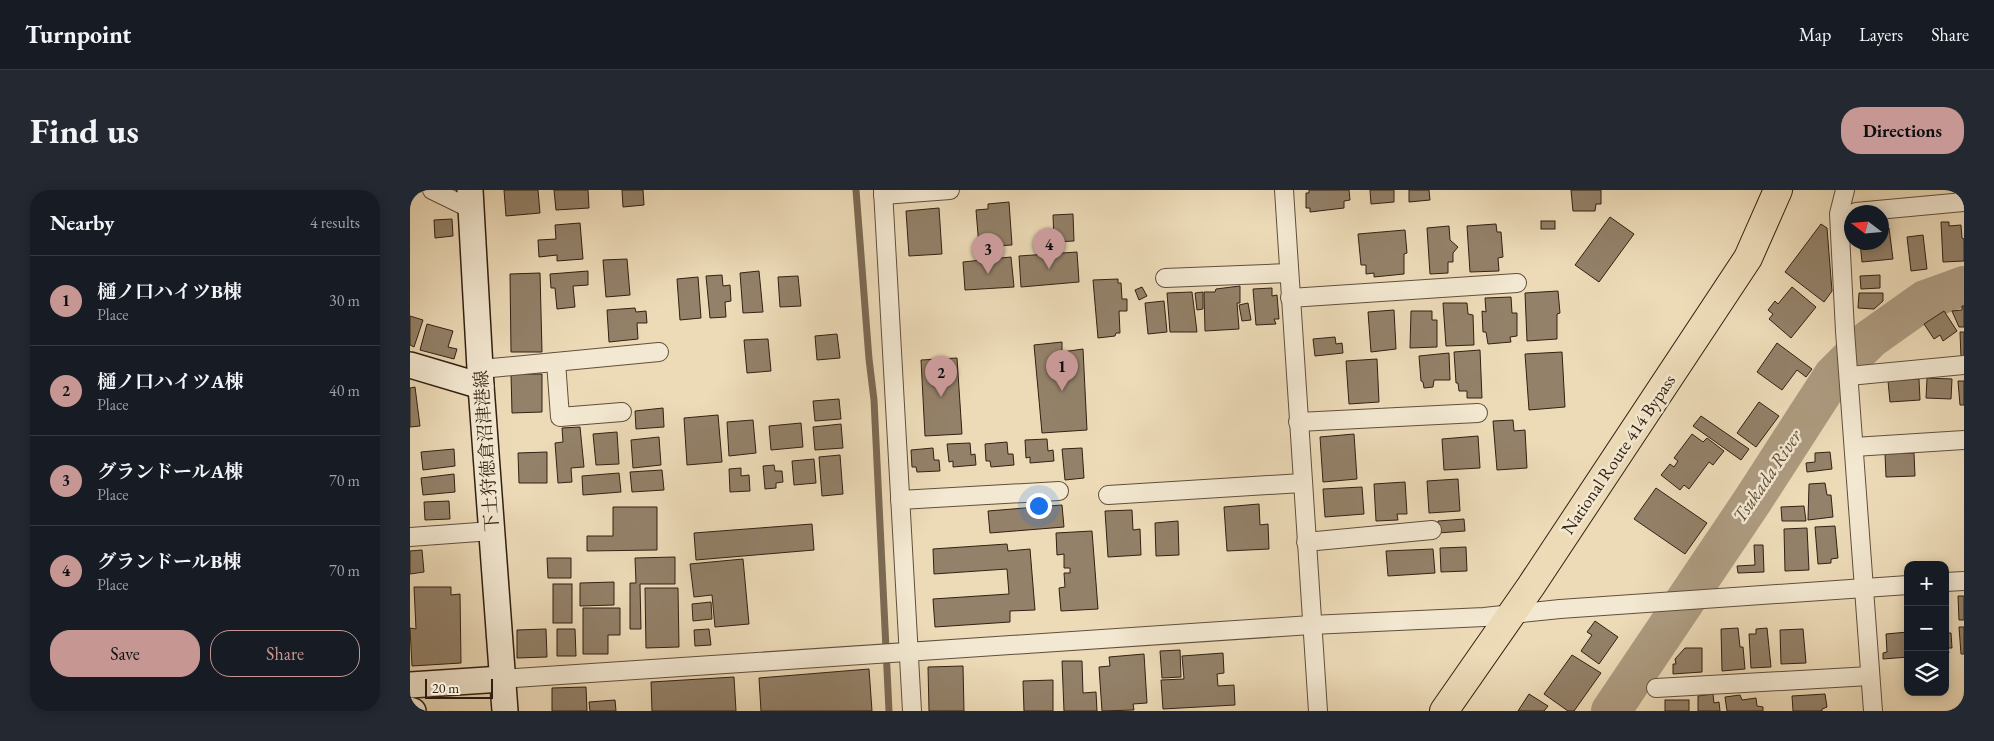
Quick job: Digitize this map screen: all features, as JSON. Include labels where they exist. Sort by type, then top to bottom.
[{"type":"highway","name":"National Route 414 Bypass","points":[[1444,711],[1531,586],[1748,258],[1778,190]]},
{"type":"main road","name":"下土狩徳倉沼津港線","points":[[470,199],[505,711]]},
{"type":"main road","points":[[410,365],[481,378]]},
{"type":"main road","points":[[410,686],[502,679]]},
{"type":"street","points":[[432,190],[470,199]]},
{"type":"street","points":[[912,711],[883,193],[950,190]]},
{"type":"street","points":[[1284,190],[1318,711]]},
{"type":"street","points":[[1845,190],[1848,205]]},
{"type":"street","points":[[1889,209],[1964,202]]},
{"type":"street","points":[[1848,250],[1845,331],[1873,711]]},
{"type":"street","points":[[1165,278],[1288,273]]},
{"type":"street","points":[[1290,298],[1517,283]]},
{"type":"street","points":[[481,378],[556,362],[659,352]]},
{"type":"street","points":[[556,362],[560,417],[622,412]]},
{"type":"street","points":[[1849,381],[1964,366]]},
{"type":"street","points":[[1298,422],[1478,413]]},
{"type":"street","points":[[1854,447],[1964,440]]},
{"type":"street","points":[[1108,495],[1302,483]]},
{"type":"street","points":[[900,500],[1059,491]]},
{"type":"street","points":[[1306,542],[1432,530]]},
{"type":"street","points":[[410,537],[492,531]]},
{"type":"street","points":[[1949,582],[1964,581]]},
{"type":"street","points":[[502,679],[1311,625],[1509,615],[1560,609],[1904,584]]},
{"type":"street","points":[[1656,688],[1870,676]]},
{"type":"building","points":[[504,190],[538,190],[540,213],[506,216]]},
{"type":"building","points":[[554,190],[588,190],[589,208],[556,210]]},
{"type":"building","points":[[622,190],[643,190],[644,205],[623,207]]},
{"type":"building","points":[[1309,190],[1349,190],[1350,200],[1344,201],[1344,208],[1310,212],[1310,208],[1306,208],[1306,193],[1309,193]]},
{"type":"building","points":[[1370,190],[1394,190],[1394,202],[1371,204]]},
{"type":"building","points":[[1409,190],[1429,190],[1430,200],[1409,202]]},
{"type":"building","points":[[1571,190],[1601,190],[1601,204],[1596,204],[1595,211],[1573,211]]},
{"type":"building","points":[[1009,202],[1012,245],[979,247],[976,210],[988,209],[988,204]]},
{"type":"building","points":[[939,208],[942,254],[909,256],[906,211]]},
{"type":"building","points":[[1073,214],[1074,241],[1054,242],[1053,215]]},
{"type":"building","points":[[1610,217],[1634,234],[1599,282],[1575,265]]},
{"type":"building","points":[[452,219],[453,236],[435,238],[434,220]]},
{"type":"building","points":[[1541,221],[1555,221],[1555,229],[1541,229]]},
{"type":"building","points":[[1941,222],[1949,222],[1949,226],[1961,225],[1962,238],[1964,239],[1964,261],[1943,262]]},
{"type":"building","points":[[580,223],[583,259],[557,261],[557,255],[539,257],[538,240],[556,239],[555,225]]},
{"type":"building","points":[[1496,224],[1497,232],[1501,232],[1503,257],[1498,258],[1499,271],[1470,272],[1467,226]]},
{"type":"building","points":[[1821,224],[1827,228],[1832,291],[1824,302],[1785,272]]},
{"type":"building","points":[[1449,226],[1450,240],[1458,247],[1453,253],[1453,262],[1448,262],[1448,273],[1430,274],[1427,228]]},
{"type":"building","points":[[1889,228],[1893,259],[1862,262],[1861,250],[1889,250]]},
{"type":"building","points":[[1405,230],[1407,253],[1404,254],[1404,274],[1374,277],[1374,273],[1366,274],[1366,265],[1361,265],[1358,234]]},
{"type":"building","points":[[1923,235],[1927,269],[1911,271],[1907,237]]},
{"type":"building","points":[[1077,252],[1079,282],[1021,287],[1019,256]]},
{"type":"building","points":[[1011,257],[1014,287],[965,290],[963,262]]},
{"type":"building","points":[[627,259],[630,295],[606,297],[603,260]]},
{"type":"building","points":[[588,271],[588,285],[573,286],[575,307],[557,309],[555,288],[551,288],[550,274]]},
{"type":"building","points":[[759,271],[763,312],[743,313],[740,273]]},
{"type":"building","points":[[540,273],[542,352],[511,352],[510,274]]},
{"type":"building","points":[[722,275],[723,286],[730,285],[731,301],[725,302],[726,317],[710,318],[706,276]]},
{"type":"building","points":[[1880,275],[1880,288],[1861,289],[1860,276]]},
{"type":"building","points":[[798,276],[801,306],[780,307],[778,277]]},
{"type":"building","points":[[698,277],[701,318],[680,320],[677,279]]},
{"type":"building","points":[[1118,279],[1118,283],[1121,283],[1122,299],[1127,299],[1127,311],[1119,311],[1120,333],[1116,333],[1115,336],[1098,338],[1093,280]]},
{"type":"building","points":[[1240,286],[1240,303],[1237,303],[1239,329],[1205,331],[1204,292],[1215,292],[1216,289]]},
{"type":"building","points":[[1142,287],[1147,296],[1139,300],[1135,290]]},
{"type":"building","points":[[1792,287],[1816,307],[1791,338],[1769,319],[1773,314],[1768,310],[1775,301],[1778,304]]},
{"type":"building","points":[[1272,288],[1272,296],[1277,295],[1279,319],[1274,319],[1276,324],[1256,325],[1253,289]]},
{"type":"building","points":[[1558,291],[1560,313],[1557,314],[1557,339],[1527,341],[1525,293]]},
{"type":"building","points":[[1192,292],[1197,332],[1170,332],[1167,293]]},
{"type":"building","points":[[1203,292],[1203,309],[1197,310],[1195,293]]},
{"type":"building","points":[[1859,293],[1883,293],[1883,301],[1874,309],[1858,308]]},
{"type":"building","points":[[1511,297],[1512,313],[1517,313],[1517,336],[1510,337],[1511,342],[1488,344],[1486,332],[1483,332],[1482,311],[1486,312],[1485,298]]},
{"type":"building","points":[[1164,301],[1167,332],[1148,334],[1145,303]]},
{"type":"building","points":[[1248,303],[1251,320],[1242,321],[1239,305]]},
{"type":"building","points":[[1443,303],[1467,303],[1468,314],[1473,315],[1474,345],[1446,346]]},
{"type":"building","points":[[1962,306],[1964,306],[1964,327],[1959,327],[1952,311],[1962,310]]},
{"type":"building","points":[[635,308],[636,312],[646,311],[647,323],[637,323],[638,339],[609,342],[607,310]]},
{"type":"building","points":[[1394,310],[1396,349],[1371,352],[1368,312]]},
{"type":"building","points":[[1411,311],[1432,311],[1432,320],[1437,320],[1437,347],[1410,348]]},
{"type":"building","points":[[1944,311],[1957,331],[1943,341],[1940,335],[1934,339],[1924,324]]},
{"type":"building","points":[[410,316],[423,320],[414,347],[410,345]]},
{"type":"building","points":[[427,324],[453,331],[448,347],[457,349],[454,359],[420,350]]},
{"type":"building","points":[[1960,332],[1964,332],[1964,358],[1961,358]]},
{"type":"building","points":[[837,334],[840,358],[817,360],[815,336]]},
{"type":"building","points":[[1335,337],[1336,344],[1342,343],[1343,353],[1315,356],[1313,339]]},
{"type":"building","points":[[768,339],[771,371],[747,373],[744,340]]},
{"type":"building","points":[[1062,342],[1062,352],[1083,349],[1087,430],[1042,433],[1034,345]]},
{"type":"building","points":[[1777,343],[1812,369],[1806,377],[1797,370],[1782,390],[1757,372]]},
{"type":"building","points":[[1480,350],[1482,398],[1467,398],[1467,391],[1459,391],[1458,383],[1456,383],[1454,352]]},
{"type":"building","points":[[1562,352],[1565,407],[1529,410],[1525,354]]},
{"type":"building","points":[[1449,353],[1450,380],[1434,380],[1433,387],[1424,388],[1421,381],[1419,356]]},
{"type":"building","points":[[957,358],[962,434],[925,436],[921,360]]},
{"type":"building","points":[[1377,359],[1379,402],[1349,404],[1346,361]]},
{"type":"building","points":[[511,374],[542,374],[542,412],[512,413]]},
{"type":"building","points":[[1927,378],[1952,379],[1951,399],[1926,398]]},
{"type":"building","points":[[1919,379],[1920,400],[1890,402],[1888,381]]},
{"type":"building","points":[[1958,381],[1964,381],[1964,405],[1960,405]]},
{"type":"building","points":[[415,387],[420,426],[410,427],[410,388]]},
{"type":"building","points":[[839,399],[841,419],[815,421],[813,401]]},
{"type":"building","points":[[1759,402],[1779,416],[1756,447],[1737,433]]},
{"type":"building","points":[[663,408],[664,427],[636,429],[635,411]]},
{"type":"building","points":[[718,415],[722,462],[687,465],[684,418]]},
{"type":"building","points":[[1701,416],[1749,449],[1741,460],[1693,426]]},
{"type":"building","points":[[753,420],[756,453],[729,456],[727,422]]},
{"type":"building","points":[[1513,420],[1514,431],[1525,430],[1527,468],[1497,470],[1493,421]]},
{"type":"building","points":[[801,423],[803,447],[771,450],[769,426]]},
{"type":"building","points":[[841,424],[843,448],[815,450],[813,427]]},
{"type":"building","points":[[580,427],[584,467],[571,468],[572,482],[558,483],[555,443],[563,442],[562,428]]},
{"type":"building","points":[[617,432],[619,464],[596,465],[593,434]]},
{"type":"building","points":[[1354,434],[1357,479],[1323,482],[1320,437]]},
{"type":"building","points":[[1692,434],[1703,442],[1707,438],[1724,451],[1713,465],[1709,462],[1689,489],[1684,485],[1680,490],[1661,475],[1670,464],[1674,467],[1678,461],[1674,458]]},
{"type":"building","points":[[1478,436],[1480,468],[1444,470],[1442,439]]},
{"type":"building","points":[[659,437],[661,465],[633,468],[631,440]]},
{"type":"building","points":[[1047,439],[1048,451],[1053,450],[1054,461],[1030,463],[1030,457],[1026,458],[1025,440]]},
{"type":"building","points":[[1007,442],[1008,454],[1013,454],[1014,465],[991,467],[990,461],[986,461],[985,444]]},
{"type":"building","points":[[970,443],[971,455],[975,454],[976,465],[953,467],[953,461],[949,462],[947,444]]},
{"type":"building","points":[[933,448],[934,460],[939,460],[940,471],[917,472],[916,467],[912,467],[911,450]]},
{"type":"building","points":[[1082,448],[1084,478],[1065,480],[1062,449]]},
{"type":"building","points":[[454,449],[455,466],[423,470],[421,452]]},
{"type":"building","points":[[547,452],[547,483],[519,483],[518,453]]},
{"type":"building","points":[[1830,452],[1832,469],[1807,472],[1806,463],[1815,462],[1815,453]]},
{"type":"building","points":[[1914,453],[1915,476],[1886,477],[1885,454]]},
{"type":"building","points":[[840,455],[843,494],[822,496],[819,457]]},
{"type":"building","points":[[814,459],[816,483],[794,485],[792,461]]},
{"type":"building","points":[[774,465],[775,471],[782,471],[783,482],[776,483],[776,488],[765,489],[763,466]]},
{"type":"building","points":[[741,468],[741,476],[749,475],[750,491],[730,492],[729,469]]},
{"type":"building","points":[[662,470],[664,490],[632,492],[630,472]]},
{"type":"building","points":[[619,473],[621,492],[583,495],[582,476]]},
{"type":"building","points":[[454,474],[455,492],[423,495],[421,478]]},
{"type":"building","points":[[1458,479],[1460,511],[1429,513],[1427,481]]},
{"type":"building","points":[[1405,482],[1407,514],[1397,514],[1398,520],[1376,521],[1374,484]]},
{"type":"building","points":[[1825,483],[1827,495],[1831,495],[1833,517],[1808,520],[1809,484]]},
{"type":"building","points":[[1362,487],[1364,514],[1325,517],[1323,489]]},
{"type":"building","points":[[1656,488],[1707,523],[1685,554],[1634,519]]},
{"type":"building","points":[[449,501],[450,519],[425,520],[424,502]]},
{"type":"building","points":[[1259,504],[1260,525],[1268,524],[1269,549],[1227,551],[1224,507]]},
{"type":"building","points":[[1062,505],[1064,527],[990,533],[988,511]]},
{"type":"building","points":[[1804,506],[1806,521],[1782,521],[1781,507]]},
{"type":"building","points":[[613,507],[657,507],[657,550],[587,551],[587,536],[613,536]]},
{"type":"building","points":[[1132,510],[1133,530],[1140,529],[1141,555],[1108,557],[1105,511]]},
{"type":"building","points":[[1464,519],[1465,531],[1438,533],[1438,521]]},
{"type":"building","points":[[1178,521],[1179,555],[1156,556],[1155,523]]},
{"type":"building","points":[[812,524],[814,550],[696,560],[694,533]]},
{"type":"building","points":[[1835,526],[1838,558],[1831,559],[1831,563],[1818,564],[1815,527]]},
{"type":"building","points":[[1807,528],[1809,570],[1785,571],[1784,529]]},
{"type":"building","points":[[1092,531],[1098,609],[1061,611],[1059,588],[1065,587],[1064,573],[1070,573],[1070,568],[1064,568],[1064,554],[1057,555],[1056,533]]},
{"type":"building","points":[[1007,544],[1008,551],[1030,549],[1035,610],[1010,611],[1010,622],[935,627],[933,599],[1009,594],[1007,569],[934,574],[933,549]]},
{"type":"building","points":[[1754,545],[1763,545],[1764,572],[1738,573],[1737,566],[1755,565]]},
{"type":"building","points":[[1466,547],[1467,571],[1441,572],[1440,548]]},
{"type":"building","points":[[1433,549],[1435,573],[1388,576],[1386,551]]},
{"type":"building","points":[[422,550],[424,572],[410,574],[410,551]]},
{"type":"building","points":[[675,557],[675,584],[640,584],[641,629],[630,629],[630,583],[636,583],[635,558]]},
{"type":"building","points":[[547,558],[571,558],[571,578],[548,578]]},
{"type":"building","points":[[743,559],[749,624],[715,627],[712,595],[694,597],[690,564]]},
{"type":"building","points":[[614,582],[614,605],[580,606],[580,583]]},
{"type":"building","points":[[553,584],[572,584],[572,623],[553,623]]},
{"type":"building","points":[[414,587],[451,587],[451,595],[460,594],[461,663],[412,666],[410,628],[416,629]]},
{"type":"building","points":[[645,588],[678,588],[679,647],[646,648]]},
{"type":"building","points":[[1958,596],[1964,596],[1964,620],[1959,620]]},
{"type":"building","points":[[711,602],[712,619],[693,621],[692,604]]},
{"type":"building","points":[[583,608],[620,608],[620,635],[608,635],[608,654],[583,654]]},
{"type":"building","points":[[1595,621],[1618,637],[1599,664],[1581,651],[1592,635],[1587,632]]},
{"type":"building","points":[[1959,627],[1964,627],[1964,654],[1961,654]]},
{"type":"building","points":[[1738,628],[1740,647],[1743,647],[1745,669],[1722,671],[1721,629]]},
{"type":"building","points":[[1767,628],[1771,667],[1751,668],[1749,634],[1756,634],[1756,629]]},
{"type":"building","points":[[546,629],[547,657],[517,658],[517,630]]},
{"type":"building","points":[[557,629],[575,629],[576,656],[557,656]]},
{"type":"building","points":[[709,629],[711,645],[695,646],[694,630]]},
{"type":"building","points":[[1803,629],[1806,663],[1781,664],[1780,630]]},
{"type":"building","points":[[1904,632],[1904,657],[1883,659],[1883,653],[1887,652],[1886,634]]},
{"type":"building","points":[[1949,633],[1951,633],[1952,648],[1949,648]]},
{"type":"building","points":[[1685,648],[1702,648],[1702,672],[1673,674],[1673,664],[1676,664],[1675,659]]},
{"type":"building","points":[[1180,650],[1181,677],[1162,678],[1160,651]]},
{"type":"building","points":[[1223,653],[1224,673],[1217,674],[1218,686],[1234,685],[1235,705],[1163,709],[1161,680],[1184,679],[1182,656]]},
{"type":"building","points":[[1144,654],[1147,703],[1133,704],[1134,710],[1102,711],[1099,667],[1110,666],[1109,657]]},
{"type":"building","points":[[1572,655],[1601,673],[1574,711],[1568,711],[1544,694]]},
{"type":"building","points":[[1062,661],[1082,661],[1083,693],[1096,692],[1097,711],[1064,711]]},
{"type":"building","points":[[963,666],[964,711],[929,711],[928,667]]},
{"type":"building","points":[[869,669],[872,711],[761,711],[759,678]]},
{"type":"building","points":[[734,677],[736,711],[652,711],[651,682]]},
{"type":"building","points":[[1053,680],[1053,711],[1024,711],[1023,681]]},
{"type":"building","points":[[586,687],[587,711],[552,711],[552,688]]},
{"type":"building","points":[[1529,694],[1548,706],[1544,711],[1518,711]]},
{"type":"building","points":[[1713,694],[1714,703],[1719,702],[1720,711],[1698,711],[1698,696]]},
{"type":"building","points":[[1825,694],[1827,707],[1822,709],[1822,711],[1793,711],[1792,696]]},
{"type":"building","points":[[1740,695],[1742,700],[1756,698],[1757,706],[1763,707],[1763,711],[1727,711],[1725,697]]},
{"type":"building","points":[[615,700],[616,711],[590,711],[589,702]]},
{"type":"building","points":[[1665,700],[1689,700],[1689,711],[1665,711]]},
{"type":"waterway","points":[[856,190],[874,400],[889,711]]},
{"type":"waterway","name":"Tsukada River","points":[[1611,711],[1753,500],[1833,376],[1870,339],[1925,300],[1964,286]]},
{"type":"place","name":"グランドールB棟","points":[[1049,269]]},
{"type":"place","name":"グランドールA棟","points":[[988,274]]},
{"type":"place","name":"樋ノ口ハイツB棟","points":[[1062,391]]},
{"type":"place","name":"樋ノ口ハイツA棟","points":[[941,397]]}]
